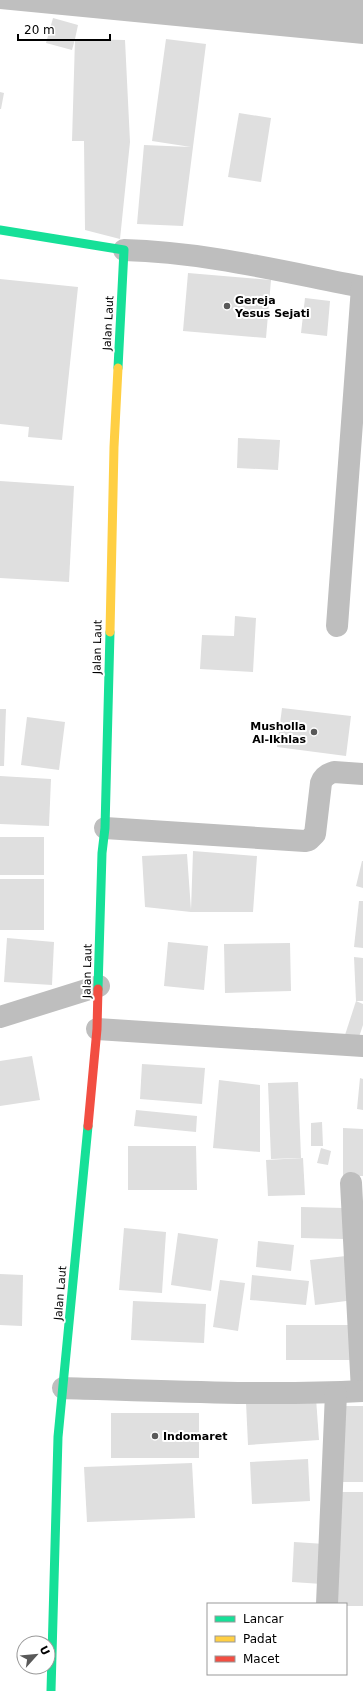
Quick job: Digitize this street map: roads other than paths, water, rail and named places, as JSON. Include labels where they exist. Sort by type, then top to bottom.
[{"type":"street","points":[[0,230],[124,250],[150,250],[200,256],[363,287],[337,626]]},
{"type":"street","name":"Jalan Laut","points":[[51,1691],[58,1437],[97,1029],[102,853],[105,828],[114,447],[124,250]]},
{"type":"street","points":[[105,828],[305,841],[309,840],[315,834],[321,783],[323,779],[329,773],[334,772],[363,774]]},
{"type":"street","points":[[0,1017],[99,986]]},
{"type":"street","points":[[97,1029],[363,1046]]},
{"type":"street","points":[[63,1388],[235,1392],[336,1393],[363,1391],[351,1182]]},
{"type":"street","points":[[327,1603],[336,1393]]},
{"type":"place","name":"Gereja Yesus Sejati","points":[[227,306]]},
{"type":"place","name":"Musholla Al-Ikhlas","points":[[314,732]]},
{"type":"place","name":"Indomaret","points":[[155,1436]]}]
